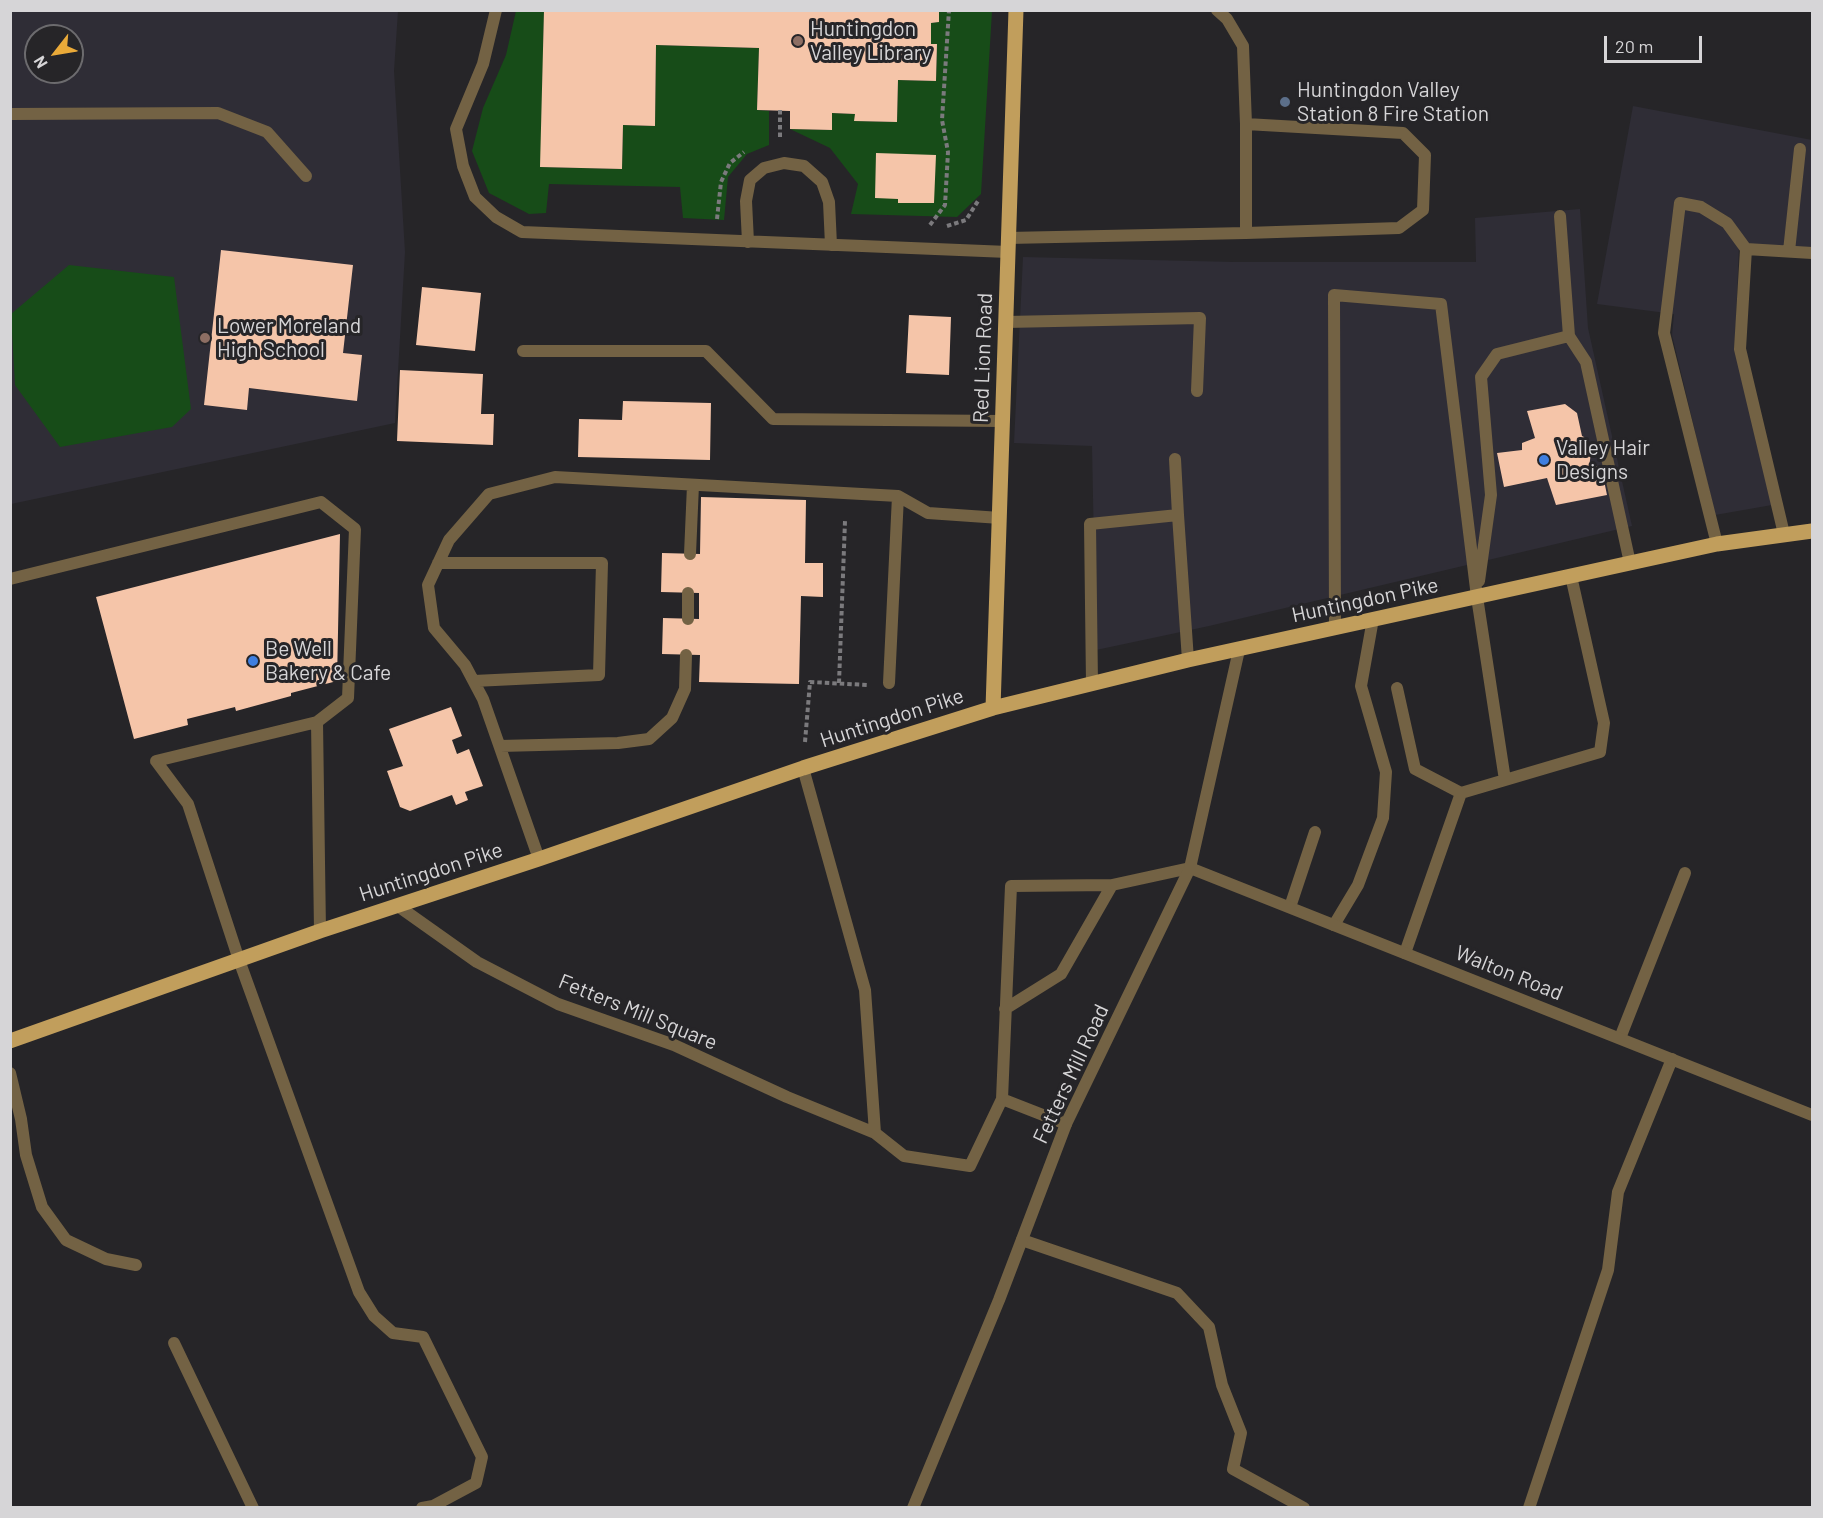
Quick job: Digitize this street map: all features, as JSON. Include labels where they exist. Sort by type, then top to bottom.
[{"type":"main road","name":"Red Lion Road","points":[[993,708],[1016,10]]},
{"type":"main road","name":"Huntingdon Pike","points":[[10,1041],[320,931],[539,859],[802,768],[993,708],[1188,660],[1717,544],[1812,531]]},
{"type":"street","points":[[496,10],[483,64],[456,129],[463,166],[475,197],[496,217],[522,232],[831,245],[1008,245],[1399,228],[1423,210],[1425,155],[1403,133],[1246,124]]},
{"type":"street","points":[[1216,10],[1227,19],[1243,46],[1246,233]]},
{"type":"street","points":[[10,114],[28,112],[218,113],[267,132],[306,176]]},
{"type":"street","points":[[1789,251],[1800,149]]},
{"type":"street","points":[[748,242],[746,201],[750,180],[764,168],[784,163],[804,166],[822,182],[829,202],[831,245]]},
{"type":"street","points":[[1717,544],[1664,333],[1680,203],[1701,207],[1727,223],[1746,249],[1740,349],[1784,534]]},
{"type":"street","points":[[1560,216],[1569,336],[1586,362],[1630,563]]},
{"type":"street","points":[[1746,249],[1812,253]]},
{"type":"street","points":[[1335,627],[1334,295],[1441,304],[1477,597],[1505,780]]},
{"type":"street","points":[[1006,322],[1200,318],[1197,392]]},
{"type":"street","points":[[1477,597],[1491,495],[1481,377],[1497,354],[1569,336]]},
{"type":"street","points":[[523,351],[706,351],[773,419],[1002,421]]},
{"type":"street","points":[[1175,459],[1188,660]]},
{"type":"street","points":[[539,859],[483,699],[465,665],[434,628],[428,585],[449,540],[489,494],[555,477],[898,496],[928,513],[1000,518]]},
{"type":"street","points":[[690,554],[693,485]]},
{"type":"street","points":[[889,682],[898,496]]},
{"type":"street","points":[[10,579],[321,502],[355,529],[348,698],[317,722],[156,761],[188,804],[239,960],[359,1292],[374,1316],[393,1333],[423,1337],[482,1458],[476,1483],[433,1506],[422,1508]]},
{"type":"street","points":[[1092,684],[1090,524],[1178,515]]},
{"type":"street","points":[[438,563],[602,563],[599,675],[474,681]]},
{"type":"street","points":[[1397,688],[1415,769],[1461,793],[1600,752],[1604,723],[1571,576]]},
{"type":"street","points":[[688,592],[688,619]]},
{"type":"street","points":[[1334,925],[1358,885],[1383,818],[1386,772],[1361,686],[1373,619]]},
{"type":"street","name":"Fetters Mill Road","points":[[913,1508],[1022,1240],[1066,1125],[1190,868],[1239,650]]},
{"type":"street","points":[[500,746],[618,743],[649,739],[672,718],[685,689],[686,655]]},
{"type":"street","points":[[317,722],[320,931]]},
{"type":"street","points":[[802,768],[865,990],[875,1133]]},
{"type":"street","points":[[1405,953],[1461,793]]},
{"type":"street","points":[[1290,908],[1315,832]]},
{"type":"street","points":[[1066,1125],[1002,1099],[1011,886],[1112,885],[1190,868]]},
{"type":"street","name":"Walton Road","points":[[1190,868],[1812,1115]]},
{"type":"street","points":[[1620,1038],[1685,873]]},
{"type":"street","points":[[1005,1009],[1061,974],[1112,885]]},
{"type":"street","name":"Fetters Mill Square","points":[[398,906],[477,962],[558,1004],[674,1045],[787,1097],[875,1133],[904,1156],[970,1166],[1002,1099]]},
{"type":"street","points":[[1530,1508],[1608,1270],[1618,1192],[1672,1059]]},
{"type":"street","points":[[10,1073],[21,1119],[26,1155],[42,1207],[66,1240],[106,1259],[136,1265]]},
{"type":"street","points":[[1022,1240],[1177,1293],[1209,1327],[1222,1385],[1241,1433],[1233,1470],[1304,1508]]},
{"type":"street","points":[[174,1343],[253,1508]]},
{"type":"path","points":[[930,225],[945,205],[948,152],[942,120],[949,10]]},
{"type":"path","points":[[780,110],[780,140]]},
{"type":"path","points":[[839,683],[845,520]]},
{"type":"path","points":[[804,746],[810,682],[869,685]]},
{"type":"shaded area","name":"Lower Moreland High School","points":[[10,11],[398,11],[394,71],[405,252],[395,423],[11,504]]},
{"type":"shaded area","points":[[1633,106],[1812,140],[1812,248],[1739,245],[1735,349],[1772,505],[1715,515],[1672,335],[1674,314],[1597,304]]},
{"type":"shaded area","points":[[1580,209],[1588,328],[1632,526],[1209,626],[1096,650],[1092,446],[1014,443],[1023,257],[1234,262],[1476,262],[1475,218]]},
{"type":"green space","points":[[516,11],[544,11],[541,167],[622,169],[623,125],[655,126],[656,45],[759,48],[757,110],[769,111],[769,145],[747,154],[728,177],[724,220],[683,218],[680,187],[549,184],[546,213],[529,214],[489,193],[472,151],[483,108],[506,55]]},
{"type":"green space","points":[[939,11],[992,11],[981,194],[957,217],[851,214],[858,184],[830,148],[790,129],[832,130],[832,113],[855,114],[855,121],[897,122],[898,80],[936,81],[937,44],[931,44],[931,23],[938,22]]},
{"type":"green space","points":[[69,265],[174,277],[191,409],[172,427],[60,447],[15,385],[11,314]]},
{"type":"building","points":[[544,10],[939,10],[939,22],[931,23],[931,44],[937,44],[936,81],[898,80],[897,122],[854,121],[855,114],[832,113],[832,130],[790,129],[790,111],[757,110],[759,48],[656,45],[655,126],[623,125],[622,169],[540,167]]},
{"type":"building","points":[[876,153],[936,155],[934,203],[898,203],[898,199],[875,198]]},
{"type":"building","points":[[221,250],[353,265],[343,353],[362,355],[357,401],[249,388],[247,410],[204,405]]},
{"type":"building","points":[[422,287],[481,293],[475,351],[416,345]]},
{"type":"building","points":[[909,315],[951,317],[949,375],[906,373]]},
{"type":"building","points":[[400,370],[483,374],[481,414],[494,414],[493,445],[397,441]]},
{"type":"building","points":[[623,401],[711,403],[710,460],[578,457],[579,419],[622,420]]},
{"type":"building","name":"Valley Hair Designs","points":[[1565,404],[1577,413],[1582,436],[1588,439],[1591,453],[1589,467],[1601,466],[1607,495],[1556,505],[1547,478],[1504,487],[1497,453],[1522,450],[1522,443],[1535,438],[1527,411]]},
{"type":"building","points":[[701,497],[806,500],[805,563],[823,563],[823,597],[801,596],[799,684],[699,682],[700,655],[662,654],[663,618],[699,619],[699,593],[661,592],[662,553],[700,554]]},
{"type":"building","points":[[340,534],[337,681],[236,711],[235,707],[187,719],[188,725],[134,739],[96,597]]},
{"type":"building","points":[[451,707],[462,736],[452,740],[457,754],[469,749],[483,786],[465,792],[468,800],[456,805],[452,795],[410,811],[400,807],[387,771],[403,766],[389,729]]},
{"type":"place","name":"Huntingdon Valley Library","points":[[798,41]]},
{"type":"place","name":"Huntingdon Valley Station 8 Fire Station","points":[[1285,102]]},
{"type":"place","name":"Lower Moreland High School","points":[[205,338]]},
{"type":"place","name":"Valley Hair Designs","points":[[1544,460]]},
{"type":"place","name":"Be Well Bakery & Cafe","points":[[253,661]]}]
